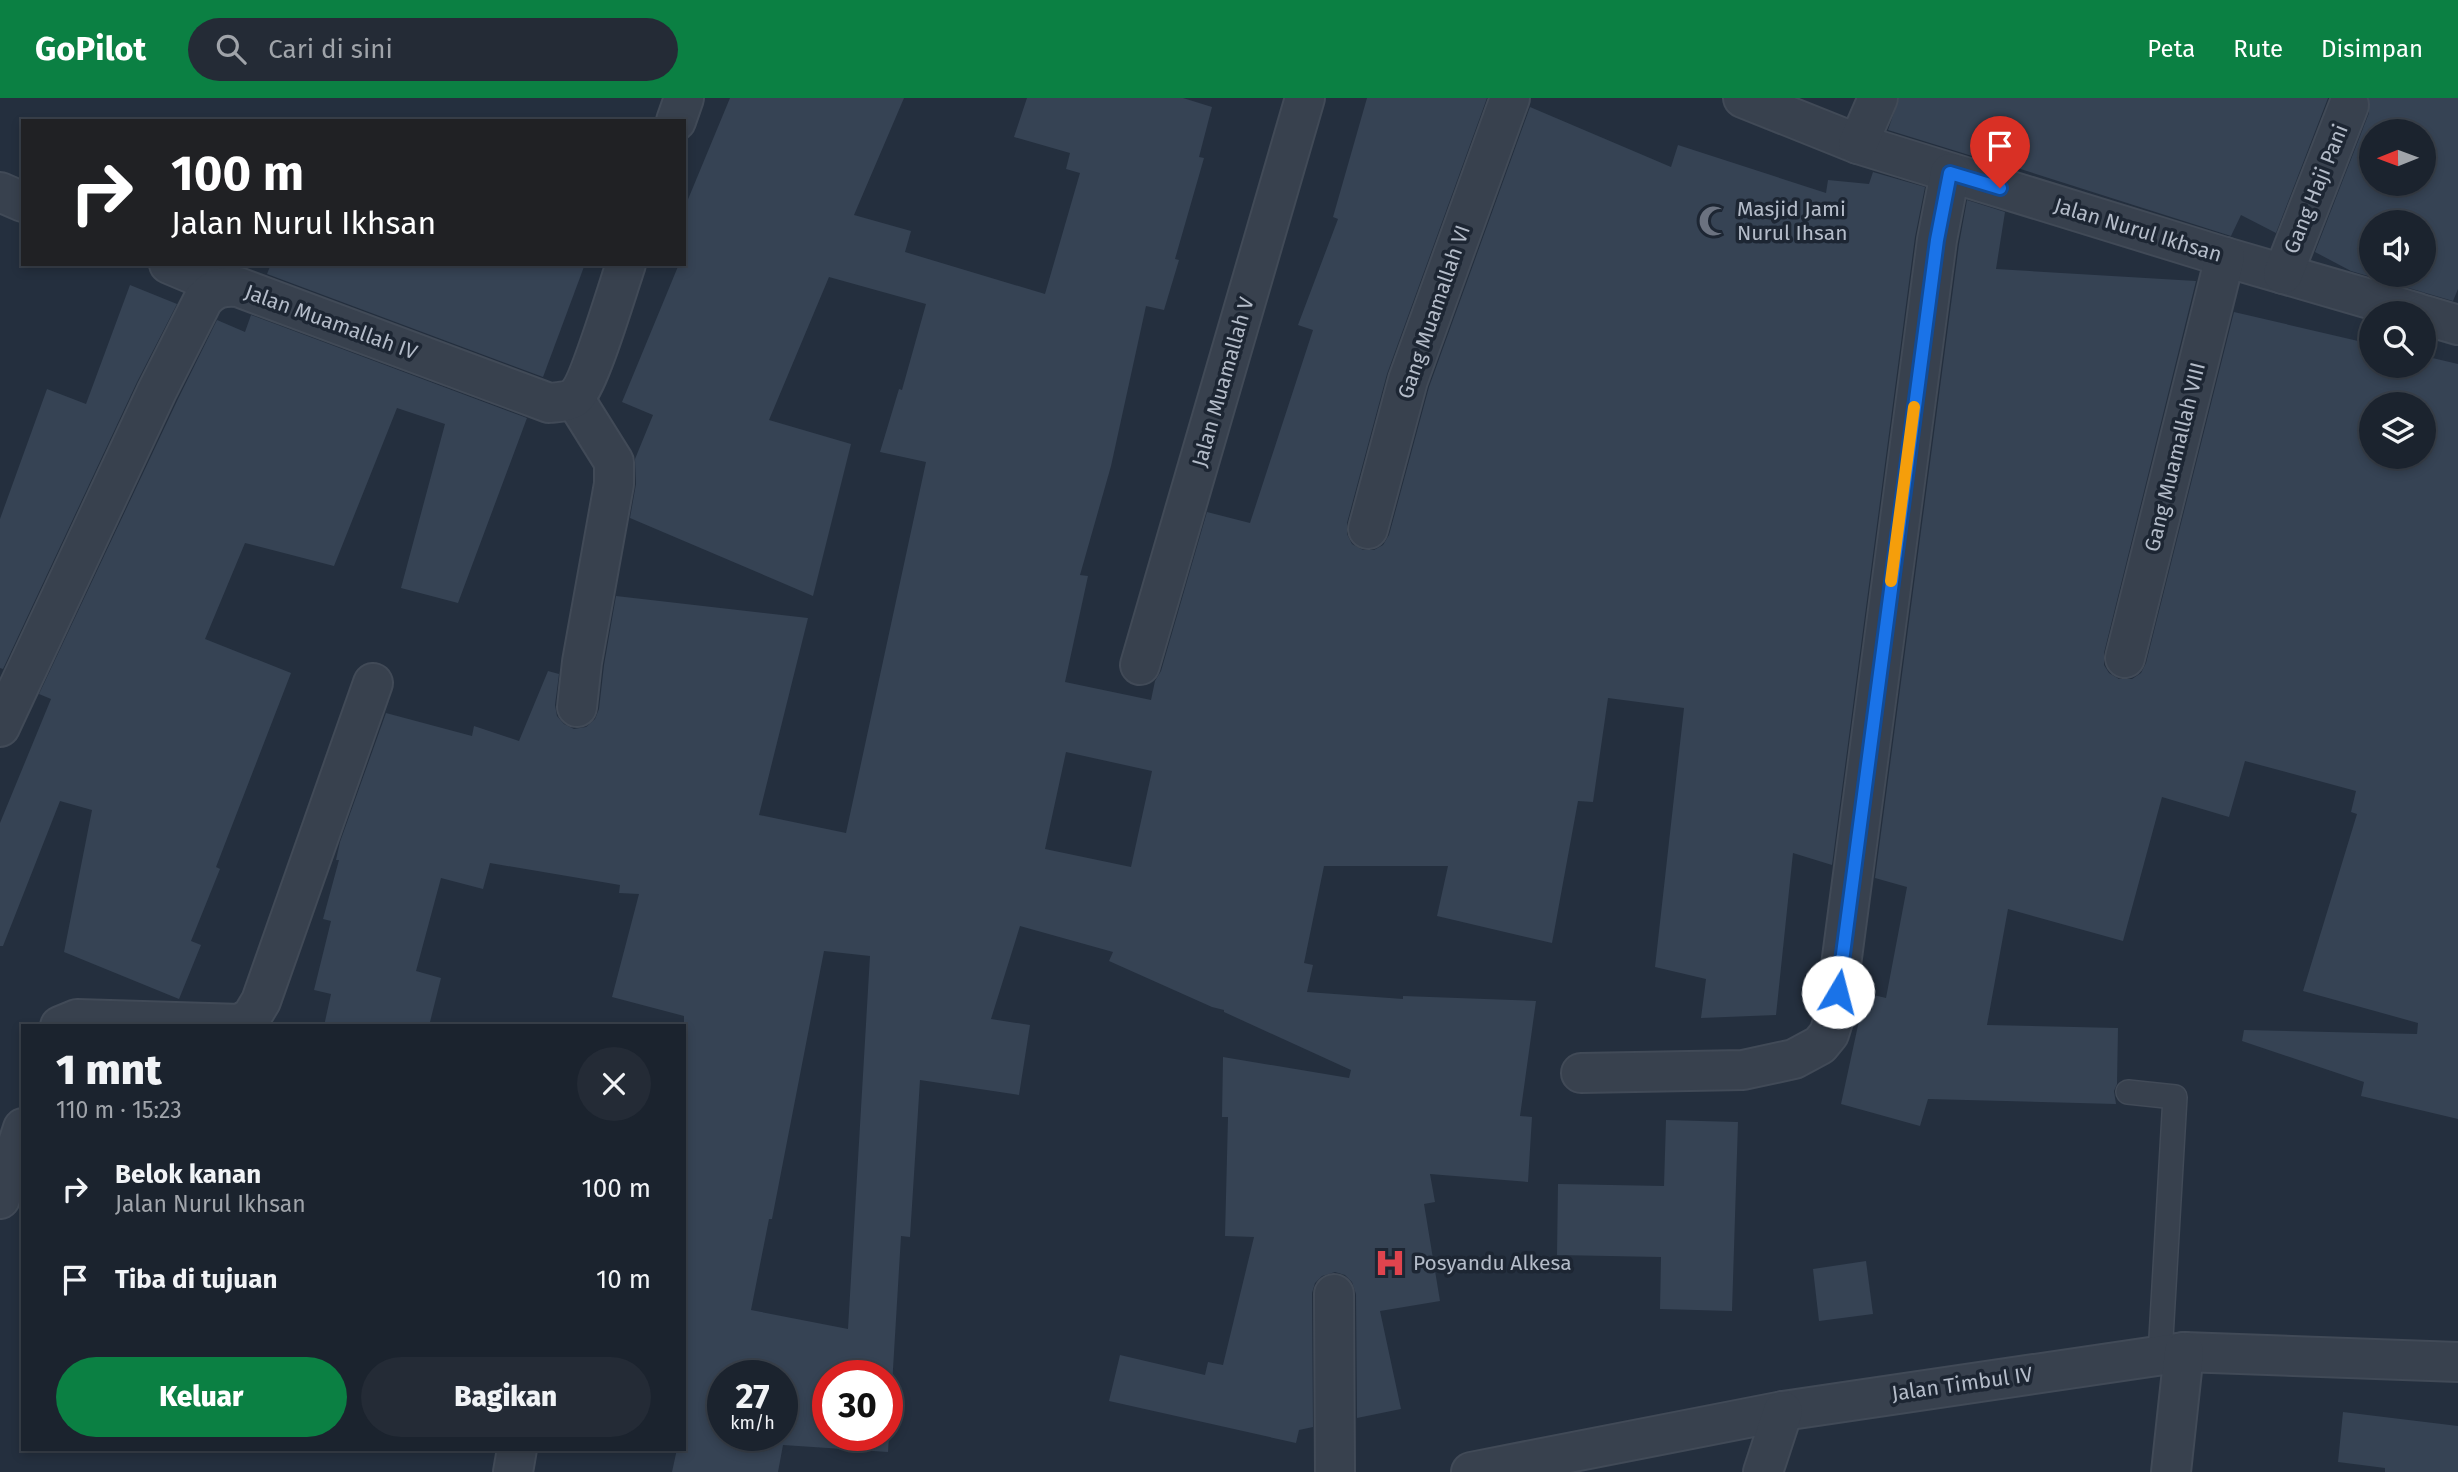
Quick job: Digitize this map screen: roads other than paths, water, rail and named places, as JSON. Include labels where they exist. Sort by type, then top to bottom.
[{"type":"street","points":[[677,119],[684,98]]},
{"type":"street","name":"Jalan Muamallah V","points":[[1140,665],[1305,98]]},
{"type":"street","name":"Gang Muamallah VI","points":[[1368,528],[1408,380],[1510,98]]},
{"type":"street","name":"Jalan Nurul Ikhsan","points":[[1743,98],[1858,144],[2376,301]]},
{"type":"street","points":[[1858,144],[1878,98]]},
{"type":"street","name":"Gang Haji Pani","points":[[2283,274],[2349,105]]},
{"type":"street","points":[[1581,1073],[1743,1070],[1794,1059],[1820,1045],[1829,1034],[1834,1018],[1856,862],[1872,717],[1937,240],[1950,173]]},
{"type":"street","points":[[0,192],[21,201]]},
{"type":"street","name":"Gang Muamallah VIII","points":[[2125,657],[2225,257]]},
{"type":"street","points":[[174,266],[221,286]]},
{"type":"street","points":[[577,707],[582,662],[614,484],[614,463],[574,398],[586,381],[625,266]]},
{"type":"street","name":"Jalan Muamallah IV","points":[[5,704],[162,380],[203,300],[211,291],[221,286],[238,287],[549,402],[574,398]]},
{"type":"street","points":[[2436,319],[2458,325]]},
{"type":"street","points":[[65,1024],[77,1019],[241,1024],[252,1016],[261,1001],[373,683]]},
{"type":"street","points":[[0,1199],[21,1134]]},
{"type":"street","points":[[1334,1293],[1335,1472]]},
{"type":"street","points":[[2171,1472],[2172,1354]]},
{"type":"street","name":"Jalan Timbul IV","points":[[1471,1472],[1783,1411],[2172,1354],[2458,1362]]},
{"type":"street","points":[[1763,1472],[1783,1411]]},
{"type":"street","points":[[513,1472],[517,1451]]},
{"type":"lane","points":[[2128,1092],[2175,1097],[2172,1354]]},
{"type":"place","name":"Masjid Jami Nurul Ihsan","points":[[1714,221]]},
{"type":"place","name":"Posyandu Alkesa","points":[[1390,1263]]}]
